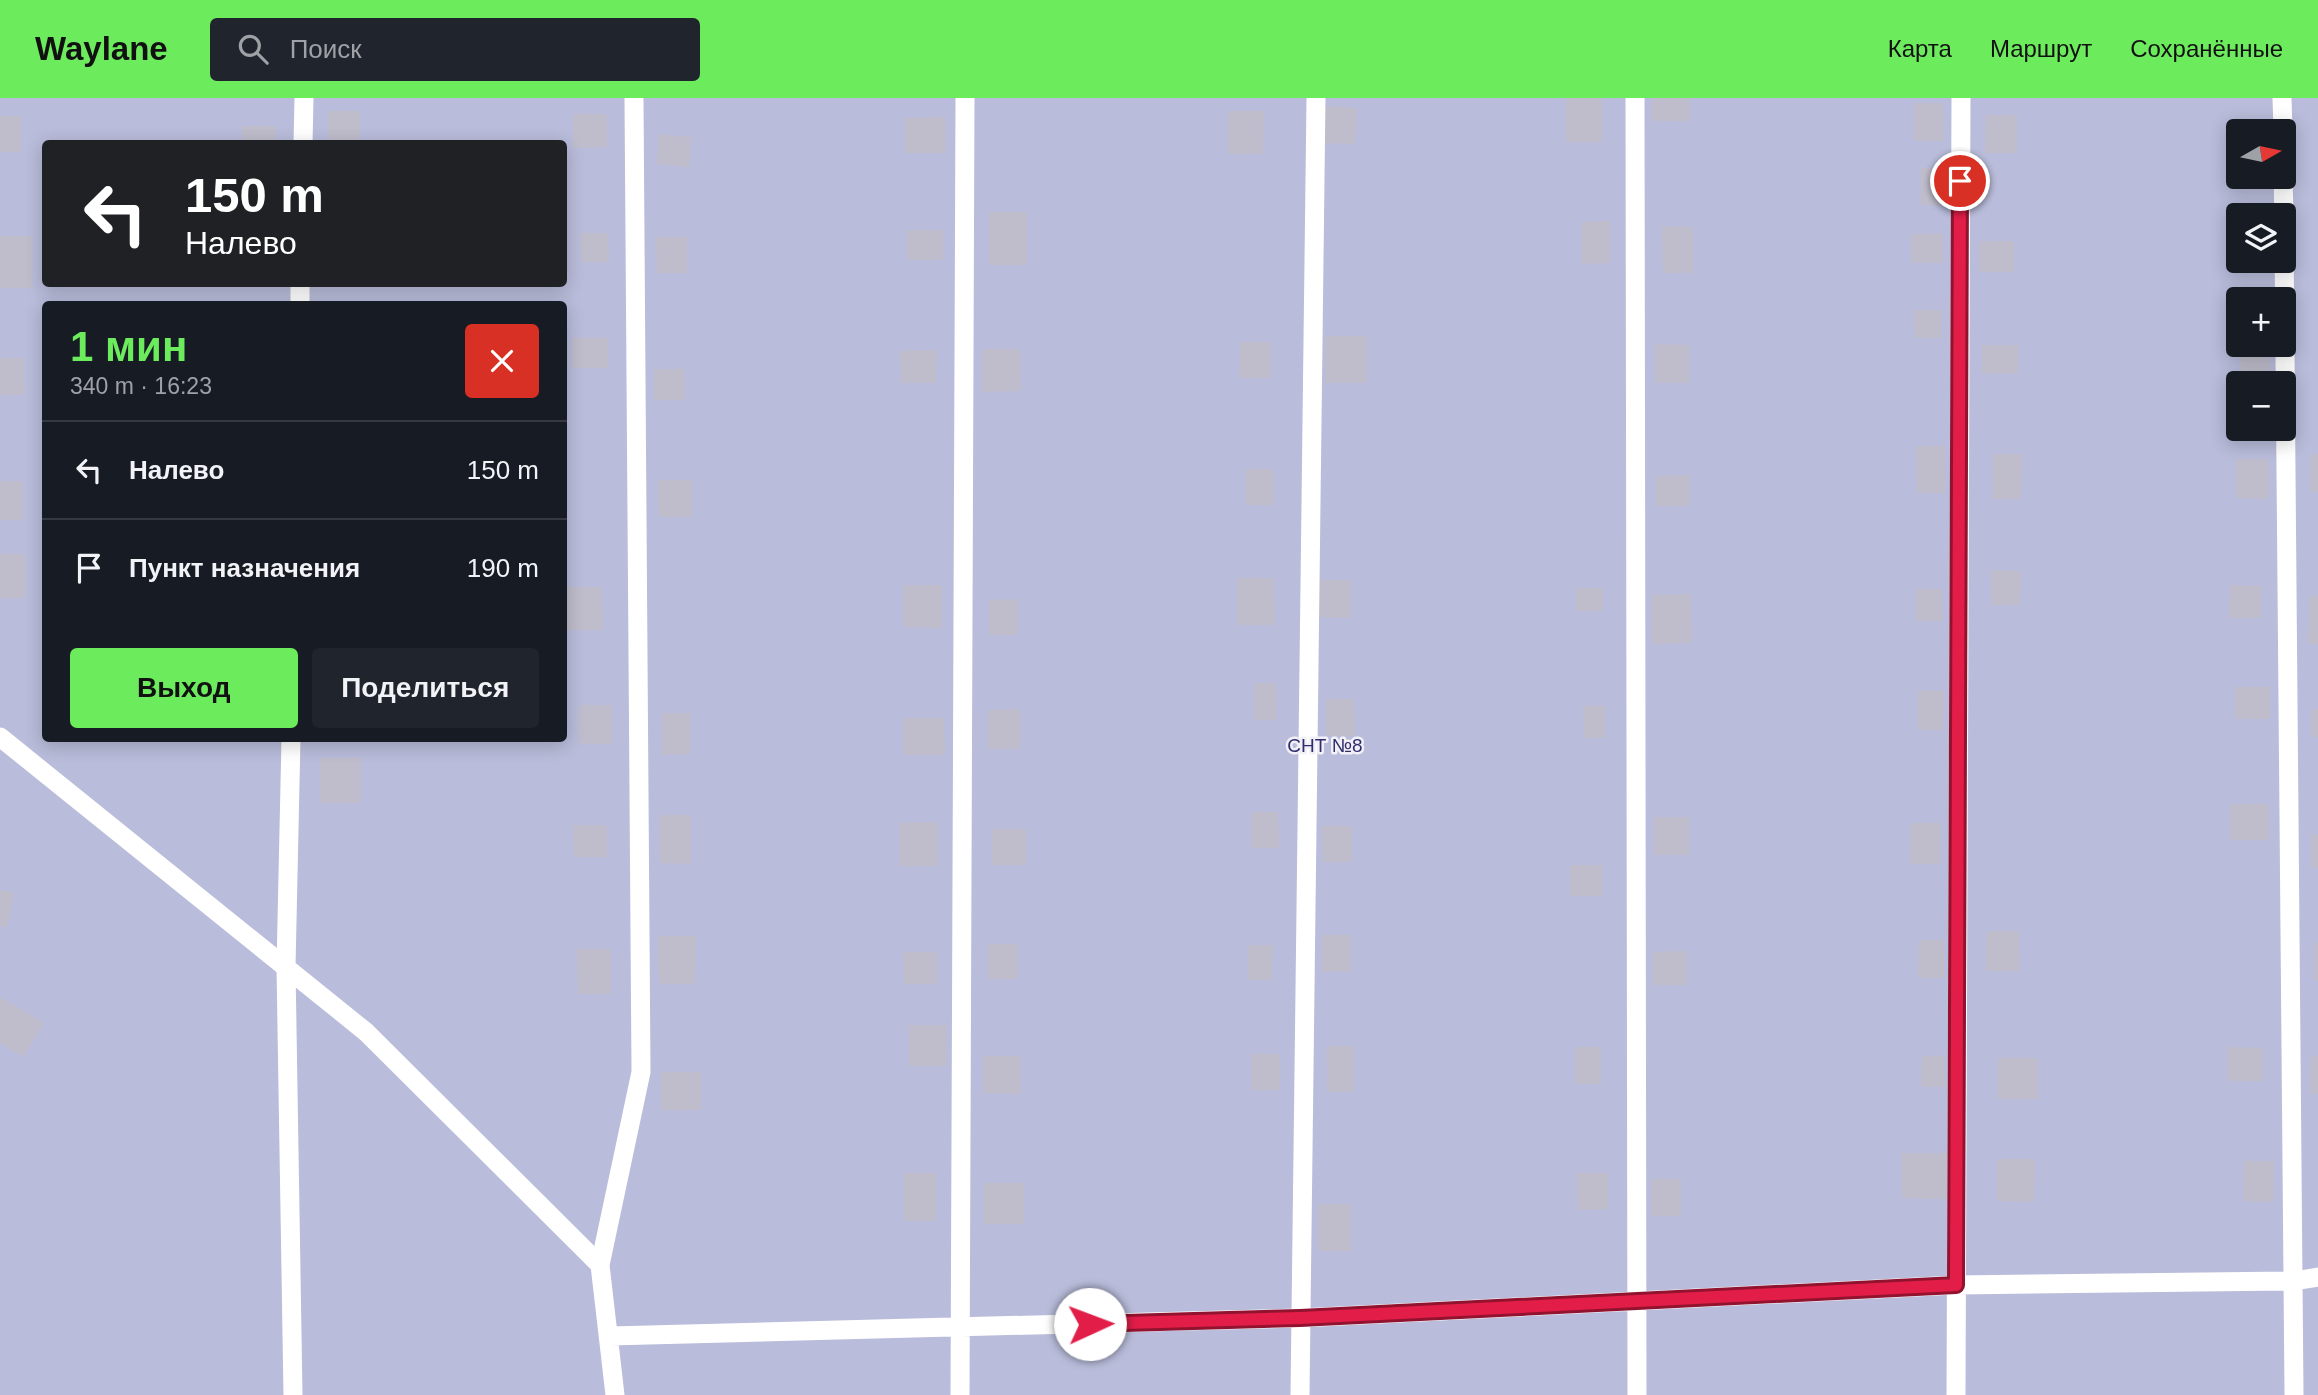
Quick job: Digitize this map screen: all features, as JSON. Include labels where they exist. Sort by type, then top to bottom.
[{"type":"street","points":[[303,140],[304,98]]},
{"type":"street","points":[[615,1395],[600,1265],[641,1072],[634,98]]},
{"type":"street","points":[[960,1395],[965,98]]},
{"type":"street","points":[[1300,1395],[1316,98]]},
{"type":"street","points":[[1635,98],[1637,1395]]},
{"type":"street","points":[[1956,1395],[1961,98]]},
{"type":"street","points":[[2282,98],[2283,119]]},
{"type":"street","points":[[2284,273],[2294,1395]]},
{"type":"street","points":[[0,737],[366,1032],[600,1265]]},
{"type":"street","points":[[291,742],[286,967],[293,1395]]},
{"type":"street","points":[[610,1336],[1300,1318],[1956,1285],[2294,1281],[2318,1277]]},
{"type":"green space","name":"СНТ №8","points":[[0,98],[2318,98],[2318,1395],[0,1395]]},
{"type":"building","points":[[1566,98],[1602,98],[1602,142],[1566,142]]},
{"type":"building","points":[[1652,98],[1690,98],[1690,121],[1652,121]]},
{"type":"building","points":[[1914,103],[1943,103],[1943,141],[1914,141]]},
{"type":"building","points":[[1322,106],[1357,108],[1355,144],[1320,143]]},
{"type":"building","points":[[328,111],[360,111],[360,140],[328,140]]},
{"type":"building","points":[[1228,111],[1264,111],[1263,154],[1228,154]]},
{"type":"building","points":[[573,114],[607,114],[607,147],[573,148]]},
{"type":"building","points":[[1986,115],[2017,115],[2017,153],[1985,153]]},
{"type":"building","points":[[0,116],[21,116],[21,152],[0,152]]},
{"type":"building","points":[[945,117],[945,153],[905,153],[905,118]]},
{"type":"building","points":[[242,126],[276,126],[275,140],[242,140]]},
{"type":"building","points":[[659,134],[691,137],[689,167],[657,164]]},
{"type":"building","points":[[1921,168],[1946,168],[1946,205],[1921,205]]},
{"type":"building","points":[[989,212],[1027,212],[1027,265],[989,265]]},
{"type":"building","points":[[1610,221],[1610,263],[1582,264],[1582,222]]},
{"type":"building","points":[[1662,226],[1693,227],[1693,273],[1663,273]]},
{"type":"building","points":[[907,230],[943,230],[943,260],[907,260]]},
{"type":"building","points":[[580,233],[608,233],[609,262],[581,262]]},
{"type":"building","points":[[1911,234],[1943,234],[1943,263],[1911,263]]},
{"type":"building","points":[[0,236],[32,236],[32,288],[0,288]]},
{"type":"building","points":[[656,237],[687,237],[687,273],[657,273]]},
{"type":"building","points":[[1979,241],[2014,241],[2014,272],[1979,272]]},
{"type":"building","points":[[1914,310],[1941,310],[1941,338],[1915,338]]},
{"type":"building","points":[[1325,336],[1367,336],[1367,383],[1325,383]]},
{"type":"building","points":[[572,338],[608,338],[608,368],[572,368]]},
{"type":"building","points":[[1240,342],[1271,342],[1271,378],[1239,378]]},
{"type":"building","points":[[1655,344],[1689,345],[1689,383],[1655,383]]},
{"type":"building","points":[[1982,345],[2018,345],[2018,374],[1982,373]]},
{"type":"building","points":[[982,349],[1020,349],[1021,391],[982,392]]},
{"type":"building","points":[[937,350],[936,383],[901,383],[900,351]]},
{"type":"building","points":[[2240,357],[2270,357],[2270,371],[2240,371]]},
{"type":"building","points":[[0,358],[24,358],[25,395],[0,395]]},
{"type":"building","points":[[654,369],[684,369],[684,400],[654,400]]},
{"type":"building","points":[[1916,446],[1945,446],[1945,493],[1917,493]]},
{"type":"building","points":[[1993,454],[2022,454],[2021,499],[1993,499]]},
{"type":"building","points":[[2311,454],[2318,454],[2318,492],[2310,492]]},
{"type":"building","points":[[2236,459],[2268,459],[2268,499],[2236,498]]},
{"type":"building","points":[[1246,469],[1273,469],[1274,505],[1246,505]]},
{"type":"building","points":[[1690,475],[1689,506],[1656,506],[1656,476]]},
{"type":"building","points":[[658,480],[692,480],[692,517],[659,517]]},
{"type":"building","points":[[0,481],[23,481],[23,520],[0,520]]},
{"type":"building","points":[[0,554],[25,554],[25,598],[0,598]]},
{"type":"building","points":[[1991,570],[2021,571],[2020,605],[1991,605]]},
{"type":"building","points":[[1237,578],[1274,578],[1275,625],[1237,625]]},
{"type":"building","points":[[1318,580],[1351,580],[1351,618],[1318,617]]},
{"type":"building","points":[[903,585],[942,585],[942,628],[903,627]]},
{"type":"building","points":[[2230,585],[2261,586],[2261,618],[2229,618]]},
{"type":"building","points":[[567,587],[602,587],[603,630],[567,630]]},
{"type":"building","points":[[1576,588],[1603,588],[1603,611],[1576,611]]},
{"type":"building","points":[[1916,589],[1942,589],[1942,621],[1916,621]]},
{"type":"building","points":[[1691,594],[1692,643],[1652,644],[1652,595]]},
{"type":"building","points":[[2309,596],[2318,596],[2318,644],[2308,644]]},
{"type":"building","points":[[1018,599],[1018,635],[989,635],[989,600]]},
{"type":"building","points":[[1254,683],[1276,683],[1277,720],[1254,720]]},
{"type":"building","points":[[2235,687],[2270,687],[2270,719],[2235,719]]},
{"type":"building","points":[[1918,690],[1944,691],[1943,730],[1918,730]]},
{"type":"building","points":[[1326,699],[1354,699],[1355,736],[1326,736]]},
{"type":"building","points":[[579,705],[612,705],[612,744],[579,744]]},
{"type":"building","points":[[1583,706],[1605,706],[1605,738],[1584,738]]},
{"type":"building","points":[[1020,709],[1020,749],[988,749],[988,710]]},
{"type":"building","points":[[2311,709],[2318,709],[2318,737],[2311,737]]},
{"type":"building","points":[[662,713],[690,713],[690,754],[662,755]]},
{"type":"building","points":[[903,718],[944,718],[945,755],[903,755]]},
{"type":"building","points":[[320,758],[361,758],[361,803],[320,803]]},
{"type":"building","points":[[2230,804],[2268,804],[2268,840],[2230,840]]},
{"type":"building","points":[[1252,812],[1278,812],[1279,848],[1252,848]]},
{"type":"building","points":[[660,815],[691,815],[691,864],[660,863]]},
{"type":"building","points":[[1654,817],[1689,817],[1689,855],[1654,855]]},
{"type":"building","points":[[937,822],[938,866],[899,866],[899,823]]},
{"type":"building","points":[[1911,823],[1940,823],[1940,864],[1910,864]]},
{"type":"building","points":[[573,825],[607,825],[607,857],[574,857]]},
{"type":"building","points":[[1322,826],[1352,826],[1352,862],[1323,862]]},
{"type":"building","points":[[992,829],[1026,829],[1026,865],[992,865]]},
{"type":"building","points":[[2311,834],[2318,835],[2318,868],[2311,868]]},
{"type":"building","points":[[1570,865],[1602,865],[1602,896],[1570,896]]},
{"type":"building","points":[[0,890],[14,893],[7,927],[0,926]]},
{"type":"building","points":[[1987,931],[2019,931],[2020,971],[1986,971]]},
{"type":"building","points":[[1322,935],[1351,935],[1351,971],[1322,972]]},
{"type":"building","points":[[658,936],[696,936],[695,984],[659,984]]},
{"type":"building","points":[[1919,940],[1944,940],[1944,978],[1918,978]]},
{"type":"building","points":[[2314,943],[2318,943],[2318,981],[2314,981]]},
{"type":"building","points":[[988,944],[1017,944],[1018,979],[988,979]]},
{"type":"building","points":[[1248,945],[1273,945],[1272,980],[1248,980]]},
{"type":"building","points":[[577,949],[611,949],[611,994],[578,994]]},
{"type":"building","points":[[1687,951],[1687,985],[1653,985],[1653,952]]},
{"type":"building","points":[[903,952],[937,952],[937,984],[904,984]]},
{"type":"building","points":[[0,997],[44,1023],[23,1057],[0,1043]]},
{"type":"building","points":[[909,1025],[947,1025],[947,1066],[909,1066]]},
{"type":"building","points":[[1327,1046],[1354,1046],[1354,1092],[1327,1092]]},
{"type":"building","points":[[1575,1047],[1601,1047],[1601,1084],[1575,1084]]},
{"type":"building","points":[[2228,1047],[2263,1048],[2263,1081],[2228,1081]]},
{"type":"building","points":[[1251,1054],[1280,1054],[1280,1090],[1251,1090]]},
{"type":"building","points":[[983,1056],[1020,1056],[1021,1094],[983,1093]]},
{"type":"building","points":[[1922,1056],[1944,1056],[1945,1087],[1921,1087]]},
{"type":"building","points":[[2311,1056],[2318,1056],[2318,1094],[2310,1094]]},
{"type":"building","points":[[1998,1058],[2038,1058],[2038,1099],[1998,1099]]},
{"type":"building","points":[[661,1072],[701,1072],[701,1110],[661,1110]]},
{"type":"building","points":[[1902,1153],[1949,1153],[1949,1199],[1902,1198]]},
{"type":"building","points":[[1997,1159],[2035,1159],[2034,1202],[1997,1201]]},
{"type":"building","points":[[2244,1161],[2274,1161],[2273,1202],[2243,1201]]},
{"type":"building","points":[[904,1173],[936,1173],[936,1221],[904,1221]]},
{"type":"building","points":[[1577,1173],[1608,1173],[1608,1209],[1578,1210]]},
{"type":"building","points":[[1651,1179],[1681,1179],[1681,1216],[1651,1216]]},
{"type":"building","points":[[984,1183],[1024,1183],[1024,1224],[984,1224]]},
{"type":"building","points":[[1318,1204],[1351,1204],[1351,1251],[1318,1251]]},
{"type":"route","points":[[1090,1324],[1300,1318],[1956,1285],[1960,181]]}]
